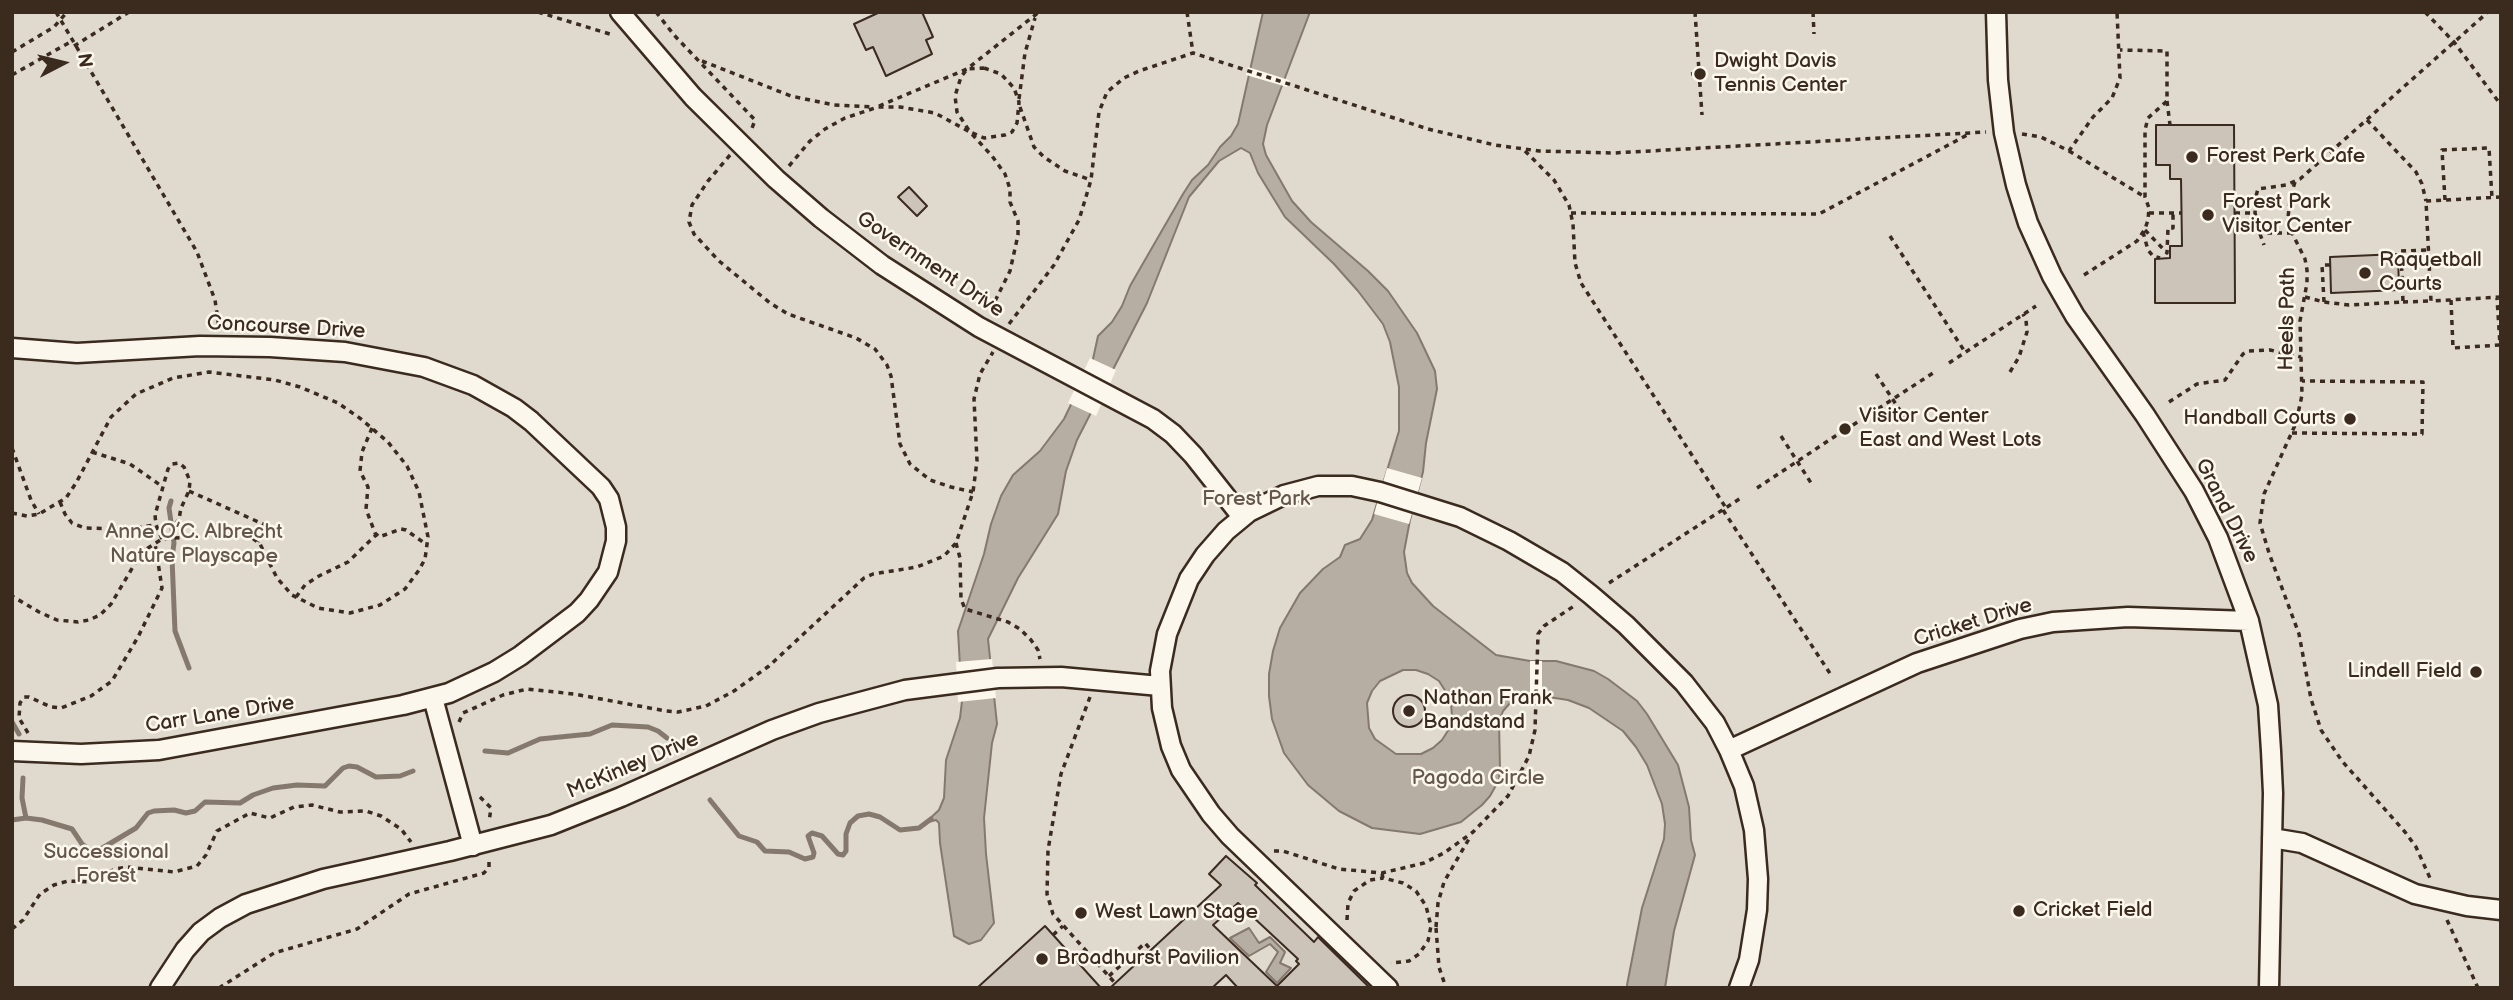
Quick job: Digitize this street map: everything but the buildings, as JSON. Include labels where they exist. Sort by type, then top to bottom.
[{"type":"street","name":"Government Drive","points":[[620,12],[693,97],[776,179],[821,218],[921,290],[1005,342],[1153,419],[1173,434],[1242,517]]},
{"type":"street","name":"Grand Drive","points":[[1996,12],[1998,80],[2004,133],[2016,185],[2032,233],[2075,316],[2151,424],[2194,491],[2218,538],[2249,621],[2267,705],[2271,751],[2269,988]]},
{"type":"street","name":"Concourse Drive","points":[[12,348],[77,353],[237,346],[345,352],[402,361],[452,376],[494,396],[531,421],[588,473],[609,499],[616,527],[616,541],[608,572],[577,613],[544,639],[494,672],[433,698]]},
{"type":"street","points":[[1388,988],[1230,836],[1211,814],[1181,770],[1171,746],[1162,708],[1162,655],[1167,634],[1189,579],[1205,555],[1242,517],[1271,500],[1303,489],[1337,485],[1380,492],[1460,517],[1509,541],[1553,567],[1591,595],[1685,683],[1715,723],[1730,750],[1744,786],[1757,856],[1757,910],[1749,960],[1739,988]]},
{"type":"street","name":"Cricket Drive","points":[[1730,750],[1917,663],[2020,629],[2053,622],[2128,617],[2249,621]]},
{"type":"street","name":"McKinley Drive","points":[[160,988],[185,950],[201,932],[246,904],[323,879],[473,846],[551,825],[772,730],[819,713],[905,690],[998,678],[1061,677],[1160,686]]},
{"type":"street","name":"Carr Lane Drive","points":[[12,751],[81,754],[159,750],[239,737],[433,698]]},
{"type":"street","points":[[433,698],[473,846]]},
{"type":"street","points":[[2272,838],[2302,843],[2414,894],[2467,906],[2501,910]]},
{"type":"path","points":[[54,12],[197,252],[215,300],[220,333]]},
{"type":"path","points":[[12,52],[54,27],[67,12]]},
{"type":"path","points":[[12,75],[129,12]]},
{"type":"path","points":[[538,12],[613,35]]},
{"type":"path","points":[[656,12],[755,120],[751,131]]},
{"type":"path","points":[[1187,12],[1193,53]]},
{"type":"path","points":[[1695,12],[1702,115]]},
{"type":"path","points":[[1813,12],[1814,34]]},
{"type":"path","points":[[2069,151],[2118,89],[2120,50],[2117,12]]},
{"type":"path","points":[[2425,12],[2454,42],[2501,105]]},
{"type":"path","points":[[2264,245],[2255,213],[2258,189],[2295,182],[2488,12]]},
{"type":"path","points":[[699,60],[791,96],[834,104],[900,107],[935,113],[984,138],[1012,132],[1017,123],[1020,80],[1037,13]]},
{"type":"path","points":[[993,305],[1010,271],[1018,235],[1017,221],[1005,174],[957,112],[955,96],[961,77],[967,69],[1037,13]]},
{"type":"path","points":[[2120,50],[2167,51],[2170,125]]},
{"type":"path","points":[[1013,318],[1067,244],[1080,220],[1091,180],[1099,112],[1107,92],[1124,78],[1139,71],[1193,53],[1429,129],[1523,149],[1614,153],[1988,132]]},
{"type":"path","points":[[789,166],[810,141],[845,118],[967,69],[984,68],[1001,74],[1014,88],[1034,148],[1065,171],[1091,180]]},
{"type":"path","points":[[1692,74],[1707,68]]},
{"type":"path","points":[[2084,275],[2137,241],[2144,231],[2149,214],[2145,197],[2146,123],[2167,101]]},
{"type":"path","points":[[2367,120],[2411,165],[2422,184],[2426,201],[2431,301]]},
{"type":"path","points":[[1571,213],[1819,214],[1972,132]]},
{"type":"path","points":[[2023,134],[2041,137],[2069,151],[2145,197]]},
{"type":"path","points":[[2445,200],[2442,150],[2489,148],[2492,198]]},
{"type":"path","points":[[1523,149],[1560,188],[1571,213],[1575,263],[1581,283],[1831,675]]},
{"type":"path","points":[[728,157],[692,205],[689,222],[694,234],[719,261],[769,303],[788,314],[856,338],[875,349],[887,365],[891,376],[900,444],[910,464],[930,480],[973,492]]},
{"type":"path","name":"Heels Path","points":[[2295,182],[2288,208],[2292,233],[2305,259],[2307,283],[2300,321],[2302,381],[2299,413],[2264,494],[2260,523],[2299,634],[2315,715],[2328,743],[2416,847],[2428,875]]},
{"type":"path","points":[[2426,201],[2501,197]]},
{"type":"path","points":[[2144,231],[2167,253],[2168,228],[2173,228],[2174,213]]},
{"type":"path","points":[[2149,214],[2181,213]]},
{"type":"path","points":[[2235,213],[2255,213]]},
{"type":"path","points":[[2144,231],[2148,250],[2153,256],[2160,258]]},
{"type":"path","points":[[2260,233],[2292,233]]},
{"type":"path","points":[[1890,236],[1965,352]]},
{"type":"path","points":[[2403,302],[2401,251],[2428,250]]},
{"type":"path","points":[[2324,302],[2322,265],[2330,265]]},
{"type":"path","points":[[2323,282],[2331,282]]},
{"type":"path","points":[[2305,297],[2349,305],[2499,297],[2500,345],[2453,348],[2451,300]]},
{"type":"path","points":[[1949,363],[2036,306]]},
{"type":"path","points":[[2010,372],[2019,357],[2026,332],[2024,314]]},
{"type":"path","points":[[2169,402],[2197,384],[2225,380],[2248,351],[2270,350],[2301,356]]},
{"type":"path","points":[[467,711],[503,695],[527,689],[574,694],[666,711],[678,712],[706,706],[734,691],[769,666],[864,578],[928,564],[944,556],[956,544],[973,492],[977,461],[974,399],[980,374],[990,356]]},
{"type":"path","points":[[209,372],[214,364]]},
{"type":"path","points":[[12,596],[57,620],[89,620],[106,610],[138,560],[155,542],[162,539],[240,533],[247,534],[258,542],[277,578],[295,597],[329,611],[360,611],[389,600],[411,582],[425,559],[428,546],[425,513],[412,475],[396,450],[372,428],[338,403],[300,387],[275,380],[209,372],[173,378],[136,394],[111,417],[76,483],[60,502],[39,514],[13,514]]},
{"type":"path","points":[[1853,425],[1933,373]]},
{"type":"path","points":[[1877,374],[1909,424]]},
{"type":"path","points":[[2292,433],[2422,434],[2423,382],[2302,381]]},
{"type":"path","points":[[372,428],[362,452],[360,471],[368,487],[366,509],[376,536]]},
{"type":"path","points":[[1781,436],[1813,486]]},
{"type":"path","points":[[1757,488],[1837,436]]},
{"type":"path","points":[[12,449],[39,514]]},
{"type":"path","points":[[92,452],[130,464],[163,487]]},
{"type":"path","points":[[162,539],[155,515],[168,469],[172,464],[179,463],[187,472],[190,491],[176,523]]},
{"type":"path","points":[[190,491],[263,524],[264,531],[258,542]]},
{"type":"path","points":[[1609,583],[1741,498]]},
{"type":"path","points":[[60,502],[72,523],[85,528],[157,527]]},
{"type":"path","points":[[295,597],[305,585],[348,562],[376,536],[406,530],[428,546]]},
{"type":"path","points":[[41,752],[19,718],[20,703],[24,697],[29,697],[51,707],[61,708],[91,696],[112,681],[162,588],[155,542]]},
{"type":"path","points":[[956,544],[960,558],[961,599],[965,609],[1007,622],[1020,629],[1038,650],[1040,659]]},
{"type":"path","points":[[1347,920],[1348,902],[1354,891],[1364,883],[1434,859],[1473,832],[1508,796],[1523,770],[1532,744],[1537,640],[1541,629],[1574,606]]},
{"type":"path","points":[[1090,697],[1061,774],[1046,876],[1050,909],[1115,983]]},
{"type":"path","points":[[12,706],[20,703]]},
{"type":"path","points":[[12,929],[23,920],[40,894],[54,885],[68,881],[91,882],[116,869],[127,867],[174,872],[197,866],[206,855],[217,831],[250,813],[270,818],[294,807],[312,806],[340,812],[366,811],[381,816],[401,829],[411,842]]},
{"type":"path","points":[[1391,963],[1409,961],[1419,954],[1428,941],[1444,882],[1473,832]]},
{"type":"path","points":[[1274,851],[1283,851],[1339,869],[1382,876],[1416,891],[1426,905],[1433,927],[1439,967],[1446,988]]},
{"type":"path","points":[[219,988],[274,953],[357,929],[409,894],[484,873],[490,861]]},
{"type":"path","points":[[2445,916],[2478,988]]},
{"type":"path","points":[[1053,935],[1063,926]]},
{"type":"path","points":[[1109,976],[1145,943],[1151,950]]},
{"type":"green space","name":"Forest Park","points":[[12,12],[2501,12],[2501,988],[12,988]]},
{"type":"shaded area","points":[[1263,12],[1310,12],[1267,125],[1263,144],[1266,155],[1292,201],[1311,222],[1388,291],[1417,333],[1435,371],[1437,389],[1423,472],[1404,552],[1407,573],[1412,583],[1433,606],[1496,655],[1530,661],[1556,661],[1594,671],[1637,701],[1647,714],[1678,765],[1689,807],[1691,840],[1695,855],[1674,931],[1665,988],[1628,988],[1627,985],[1642,908],[1664,839],[1662,804],[1647,765],[1636,747],[1623,731],[1589,708],[1568,700],[1542,696],[1542,693],[1524,695],[1510,703],[1499,722],[1499,780],[1490,796],[1461,822],[1420,834],[1372,828],[1339,811],[1308,785],[1284,753],[1272,719],[1269,696],[1269,674],[1280,628],[1300,593],[1323,569],[1340,557],[1345,545],[1360,539],[1372,520],[1399,431],[1399,387],[1390,342],[1383,324],[1334,264],[1285,217],[1258,173],[1250,153],[1241,148],[1219,161],[1189,197],[1147,303],[1077,440],[1066,471],[1058,514],[1018,578],[988,639],[997,724],[992,743],[984,818],[994,923],[981,940],[969,944],[954,936],[939,823],[936,820],[925,823],[939,810],[944,798],[946,760],[960,718],[962,701],[958,631],[984,554],[991,524],[1001,496],[1013,475],[1040,451],[1064,419],[1093,359],[1098,336],[1112,322],[1122,306],[1130,286],[1183,194],[1238,124]],"holes":[[[1403,670],[1416,670],[1439,681],[1446,692],[1451,703],[1449,729],[1442,740],[1421,754],[1396,754],[1375,739],[1369,728],[1367,703],[1380,681]]]},
{"type":"shaded area","points":[[1249,928],[1259,943],[1270,937],[1285,952],[1280,963],[1291,968],[1277,983],[1266,972],[1278,952],[1270,944],[1249,956],[1230,938]]},
{"type":"pier","points":[[1248,67],[1289,80],[1287,87],[1246,75]]},
{"type":"pier","points":[[1090,358],[1116,370],[1096,416],[1068,403]]},
{"type":"pier","points":[[1387,468],[1422,478],[1409,524],[1374,514]]},
{"type":"pier","points":[[992,659],[996,698],[958,702],[956,662]]},
{"type":"pier","points":[[1530,661],[1542,661],[1542,693],[1530,694]]},
{"type":"waterway","points":[[171,501],[169,508],[174,543],[172,558],[175,631],[189,668]]},
{"type":"waterway","points":[[12,722],[19,734]]},
{"type":"waterway","points":[[485,751],[508,753],[540,739],[590,734],[612,725],[648,727],[667,738]]},
{"type":"waterway","points":[[12,820],[42,820],[72,829],[82,844],[94,853],[136,828],[148,813],[154,811],[174,810],[186,813],[195,811],[205,802],[240,803],[273,788],[325,786],[343,768],[349,766],[376,777],[400,776],[413,771]]},
{"type":"waterway","points":[[23,778],[22,798],[26,818]]},
{"type":"waterway","points":[[710,800],[739,836],[757,842],[765,851],[789,852],[805,859],[813,857],[808,836],[812,833],[822,836],[838,854],[843,855],[850,823],[858,816],[869,814],[880,817],[900,830],[919,828],[931,819]]},
{"type":"place","name":"Dwight Davis Tennis Center","points":[[1700,74]]},
{"type":"place","name":"Forest Perk Cafe","points":[[2192,157]]},
{"type":"place","name":"Forest Park Visitor Center","points":[[2208,215]]},
{"type":"place","name":"Raquetball Courts","points":[[2365,273]]},
{"type":"place","name":"Handball Courts","points":[[2350,419]]},
{"type":"place","name":"Visitor Center East and West Lots","points":[[1845,429]]},
{"type":"place","name":"Lindell Field","points":[[2476,672]]},
{"type":"place","name":"Nathan Frank Bandstand","points":[[1409,711]]},
{"type":"place","name":"Cricket Field","points":[[2019,911]]},
{"type":"place","name":"West Lawn Stage","points":[[1081,913]]},
{"type":"place","name":"Broadhurst Pavilion","points":[[1042,959]]},
{"type":"park label","name":"Anne O’C. Albrecht Nature Playscape","points":[[194,545]]},
{"type":"park label","name":"Pagoda Circle","points":[[1478,779]]},
{"type":"park label","name":"Successional Forest","points":[[106,865]]}]
